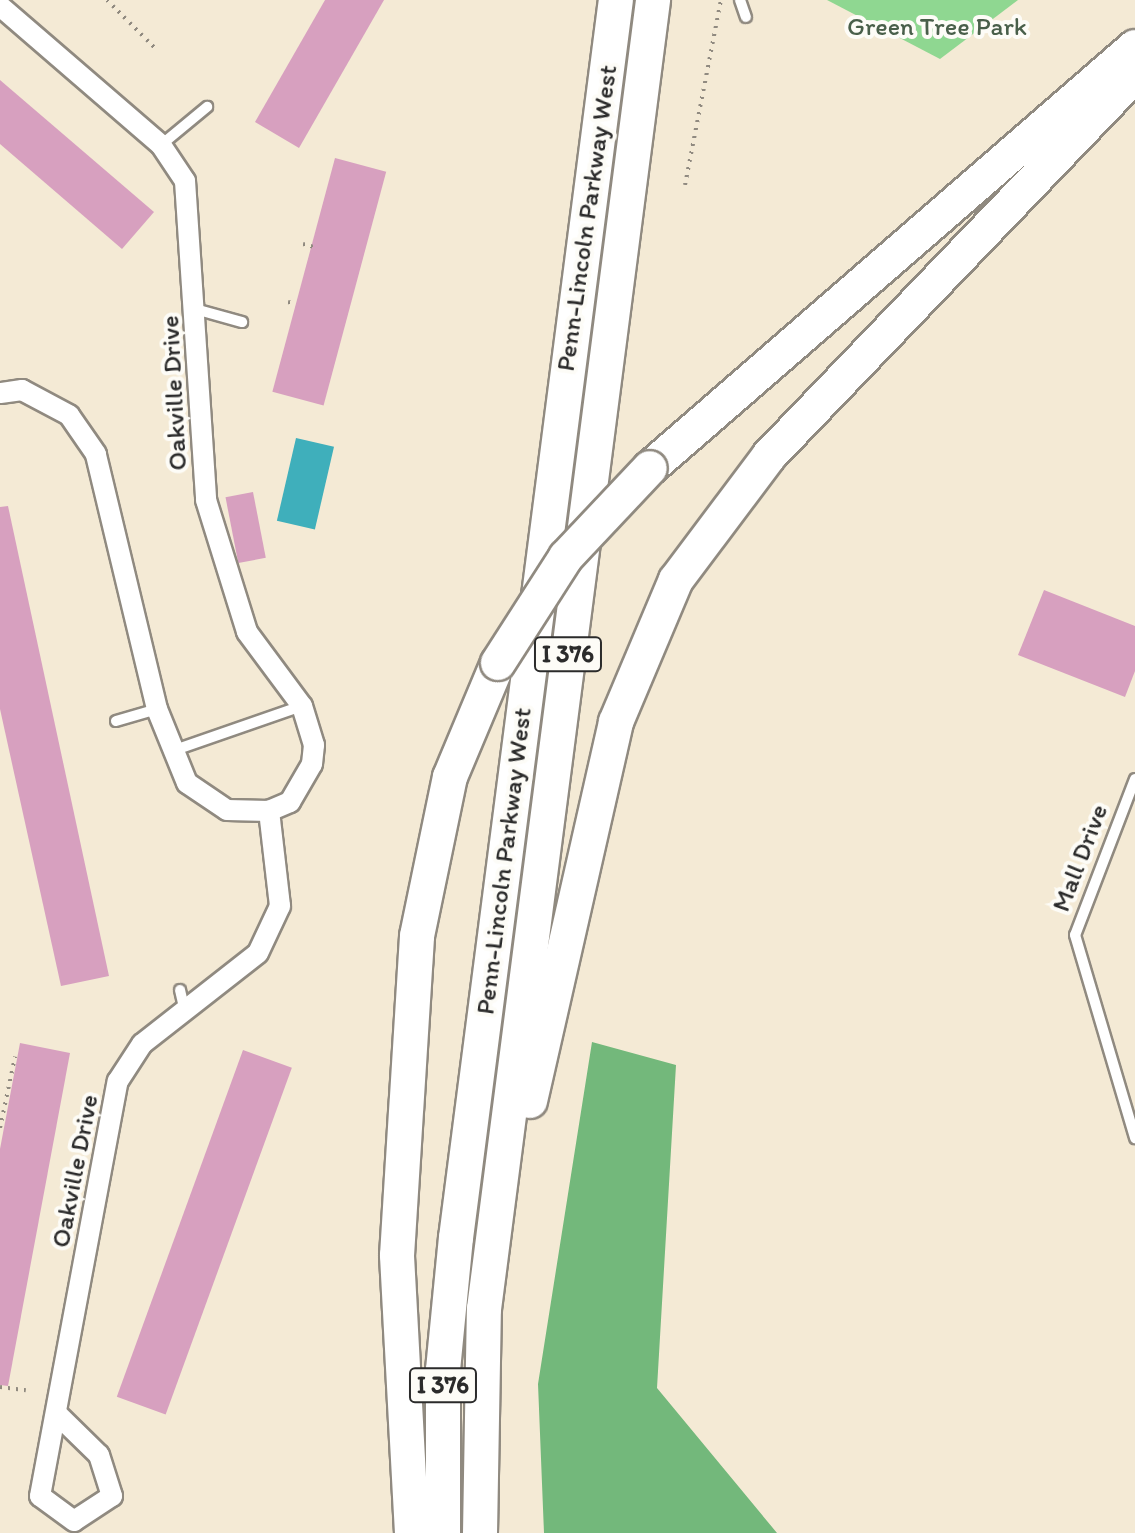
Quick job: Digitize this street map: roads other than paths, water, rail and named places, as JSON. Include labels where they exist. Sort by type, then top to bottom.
[{"type":"highway","name":"Penn-Lincoln Parkway West","points":[[443,1533],[443,1370],[454,1251],[616,0]]},
{"type":"highway","name":"Penn-Lincoln Parkway West","points":[[480,1533],[484,1309],[653,0]]},
{"type":"highway","points":[[412,1533],[397,1255],[417,936],[450,777],[498,663],[566,557],[650,468],[1135,47]]},
{"type":"highway","points":[[484,1309],[606,758],[656,617],[698,546],[769,456],[1135,75]]},
{"type":"street","name":"Oakville Drive","points":[[0,6],[161,145],[185,181],[201,450],[219,550],[247,632],[302,706],[312,764],[290,802],[269,811],[280,906],[258,953],[142,1044],[118,1081],[58,1415],[40,1496],[74,1521],[112,1496],[99,1455],[58,1415]]},
{"type":"street","points":[[0,393],[22,390],[69,415],[96,454],[157,709],[171,751],[207,803],[269,811]]},
{"type":"lane","points":[[740,0],[746,17]]},
{"type":"lane","points":[[161,145],[207,107]]},
{"type":"lane","points":[[195,309],[242,322]]},
{"type":"lane","points":[[171,751],[302,706]]},
{"type":"lane","points":[[116,721],[157,709]]},
{"type":"lane","name":"Mall Drive","points":[[1135,779],[1075,935],[1135,1138]]},
{"type":"lane","points":[[180,990],[185,1012]]},
{"type":"water","points":[[296,438],[334,447],[315,530],[277,521]]},
{"type":"park label","name":"Green Tree Park","points":[[937,27]]}]
